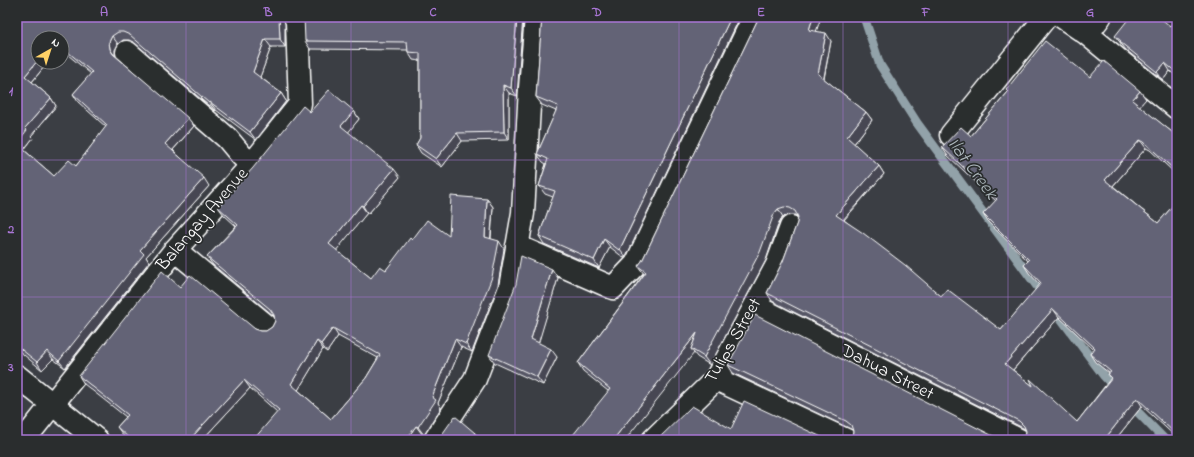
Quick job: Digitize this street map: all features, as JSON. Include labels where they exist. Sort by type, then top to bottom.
[{"type":"street","name":"Balangay Avenue","points":[[24,440],[51,404],[175,250],[252,163],[300,104],[295,17]]},
{"type":"street","points":[[435,440],[475,379],[510,288],[523,213],[530,88],[536,17]]},
{"type":"street","points":[[517,246],[613,288],[636,264],[754,17]]},
{"type":"street","points":[[951,134],[1046,17]]},
{"type":"street","points":[[1062,17],[1094,25],[1177,108]]},
{"type":"street","points":[[127,52],[228,138],[242,156],[252,163]]},
{"type":"street","name":"Tulips Street","points":[[658,439],[716,380],[777,265],[791,227]]},
{"type":"street","points":[[175,250],[268,327]]},
{"type":"street","name":"Dahua Street","points":[[755,306],[1019,440]]},
{"type":"street","points":[[17,376],[97,440]]},
{"type":"street","points":[[716,380],[846,440]]},
{"type":"building","points":[[279,17],[280,39],[265,39],[253,72],[281,93],[250,132],[210,102],[209,103],[130,35],[123,32],[118,32],[112,36],[109,42],[110,49],[113,54],[188,118],[165,144],[204,178],[140,250],[144,254],[59,361],[47,351],[37,362],[17,346],[17,144],[54,176],[69,160],[76,166],[107,125],[73,94],[92,72],[70,54],[70,30],[30,30],[30,70],[25,76],[51,98],[25,128],[27,130],[17,143],[17,18]]},
{"type":"building","points":[[304,17],[517,17],[511,88],[503,85],[504,132],[457,133],[436,159],[416,145],[420,138],[420,53],[408,52],[407,42],[305,41]]},
{"type":"building","points":[[542,17],[731,17],[620,249],[619,250],[604,239],[594,260],[539,236],[555,191],[539,186],[548,159],[537,154],[558,106],[536,97]]},
{"type":"building","points":[[759,17],[813,17],[809,30],[826,33],[818,74],[866,112],[847,137],[879,166],[836,215],[863,233],[905,265],[941,296],[947,289],[1001,330],[1041,283],[1024,265],[1029,260],[983,214],[997,199],[942,147],[961,127],[971,136],[1008,92],[1006,90],[1045,41],[1090,77],[1104,61],[1140,91],[1132,100],[1177,136],[1177,172],[1140,140],[1105,180],[1158,223],[1177,201],[1177,435],[1137,398],[1104,440],[1057,440],[1056,438],[1055,440],[1022,440],[1025,437],[1026,431],[1024,426],[1019,421],[767,293],[783,261],[797,223],[798,217],[795,211],[784,207],[778,209],[774,214],[760,252],[704,357],[691,349],[697,333],[613,440],[569,440],[610,389],[578,363],[646,272],[638,266],[642,261]],"holes":[[[1053,309],[1095,348],[1090,354],[1111,372],[1108,374],[1112,378],[1077,422],[1030,379],[1033,386],[1005,364]]]},
{"type":"building","points":[[1130,17],[1159,17],[1170,26],[1177,18],[1177,73],[1165,63],[1157,72],[1120,42],[1121,41],[1115,36]]},
{"type":"building","points":[[329,90],[354,111],[341,126],[394,169],[363,206],[361,205],[329,244],[371,278],[380,266],[386,270],[410,238],[412,240],[427,220],[449,236],[451,196],[487,199],[485,237],[499,241],[492,277],[466,344],[455,339],[432,397],[436,400],[418,427],[416,426],[406,440],[253,440],[279,410],[244,380],[192,437],[196,440],[131,440],[117,427],[128,415],[79,376],[162,271],[180,287],[190,275],[255,329],[266,331],[272,327],[275,321],[274,315],[270,309],[207,257],[238,225],[218,207],[253,168],[303,106],[310,112]],"holes":[[[333,328],[380,355],[366,378],[331,419],[291,384],[317,341],[321,344]]]},
{"type":"building","points":[[521,256],[552,269],[531,339],[551,349],[537,377],[489,355],[516,284]]},
{"type":"building","points":[[755,315],[1001,440],[849,440],[852,437],[853,431],[851,425],[846,421],[728,365]]},
{"type":"building","points":[[744,401],[828,440],[657,440],[692,406],[731,429]]},
{"type":"building","points":[[455,416],[475,433],[473,435],[478,440],[438,440]]},
{"type":"waterway","name":"Ilat Creek","points":[[864,17],[880,65],[917,123],[1045,297]]},
{"type":"waterway","name":"Ilat Creek","points":[[1054,309],[1104,376],[1117,390]]},
{"type":"waterway","name":"Ilat Creek","points":[[1130,404],[1165,440]]}]
